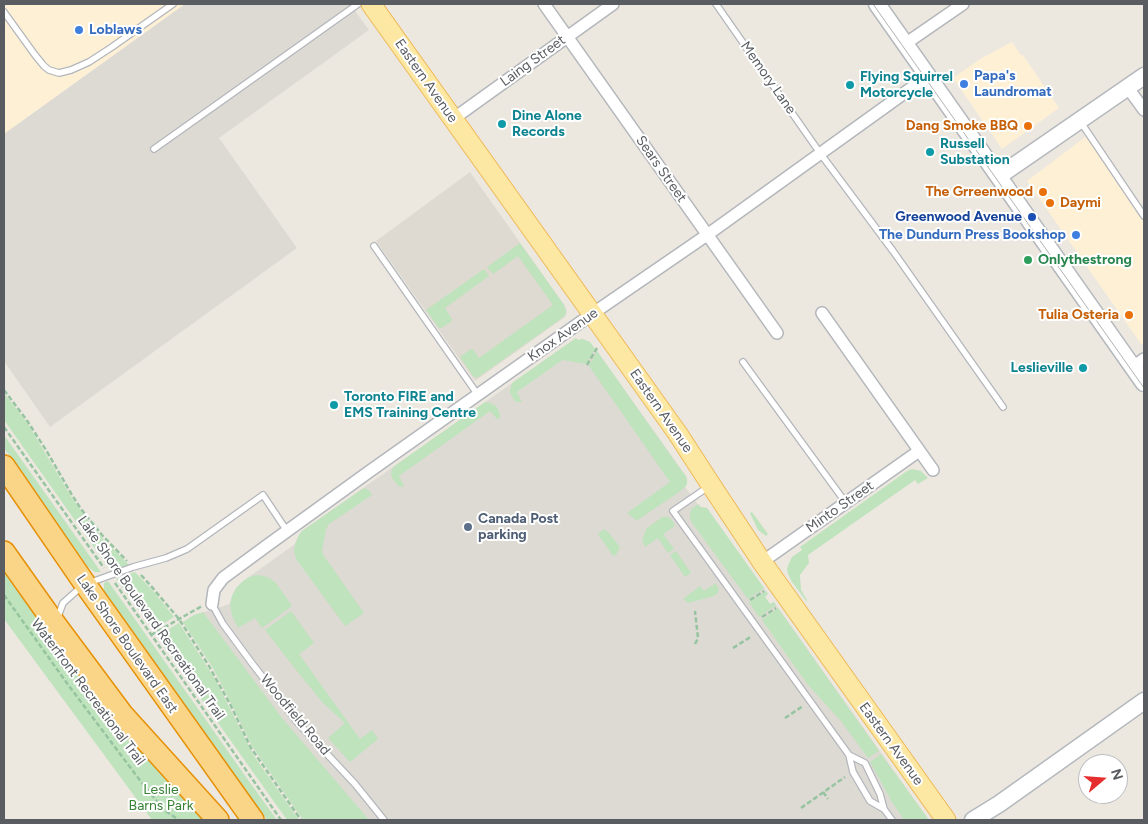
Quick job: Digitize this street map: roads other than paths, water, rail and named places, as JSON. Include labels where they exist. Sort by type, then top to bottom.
[{"type":"highway","name":"Lake Shore Boulevard East","points":[[4,466],[85,584],[253,820]]},
{"type":"highway","points":[[4,552],[122,714],[218,820]]},
{"type":"main road","name":"Eastern Avenue","points":[[371,4],[678,434],[762,562],[946,820]]},
{"type":"main road","points":[[876,4],[999,176],[1138,363],[1144,383]]},
{"type":"main road","points":[[999,176],[1144,76]]},
{"type":"main road","points":[[973,820],[1000,804],[1144,701]]},
{"type":"street","name":"Sears Street","points":[[544,4],[777,333]]},
{"type":"street","name":"Laing Street","points":[[453,118],[613,4]]},
{"type":"street","points":[[905,44],[963,4]]},
{"type":"street","name":"Knox Avenue","points":[[212,604],[214,590],[223,578],[928,76]]},
{"type":"street","points":[[1128,88],[1144,110]]},
{"type":"street","points":[[822,313],[933,470]]},
{"type":"street","name":"Minto Street","points":[[762,562],[920,451]]},
{"type":"lane","points":[[4,12],[44,66],[59,74],[89,62],[172,4]]},
{"type":"lane","points":[[154,149],[358,4]]},
{"type":"lane","name":"Memory Lane","points":[[716,4],[820,153],[893,251],[1003,407]]},
{"type":"lane","points":[[1080,121],[1144,216]]},
{"type":"lane","points":[[374,246],[478,395]]},
{"type":"lane","points":[[742,362],[846,503]]},
{"type":"lane","points":[[710,485],[673,511],[849,755],[853,772],[870,801],[884,809]]},
{"type":"lane","points":[[55,624],[63,603],[85,584],[132,567],[166,558],[187,549],[263,495],[287,531]]},
{"type":"lane","name":"Woodfield Road","points":[[212,604],[223,624],[298,723],[384,820]]},
{"type":"lane","points":[[849,755],[864,763],[880,794],[884,809],[892,820]]},
{"type":"tram line","points":[[873,4],[1144,388]]},
{"type":"place","name":"Loblaws","points":[[79,30]]},
{"type":"place","name":"Papa's Laundromat","points":[[964,84]]},
{"type":"place","name":"Flying Squirrel Motorcycle","points":[[850,85]]},
{"type":"place","name":"Dine Alone Records","points":[[502,124]]},
{"type":"place","name":"Dang Smoke BBQ","points":[[1028,126]]},
{"type":"place","name":"Russell Substation","points":[[930,152]]},
{"type":"place","name":"The Grreenwood","points":[[1043,192]]},
{"type":"place","name":"Daymi","points":[[1050,203]]},
{"type":"place","name":"Greenwood Avenue","points":[[1032,217]]},
{"type":"place","name":"The Dundurn Press Bookshop","points":[[1076,235]]},
{"type":"place","name":"Onlythestrong","points":[[1028,260]]},
{"type":"place","name":"Tulia Osteria","points":[[1129,315]]},
{"type":"place","name":"Leslieville","points":[[1083,368]]},
{"type":"place","name":"Toronto FIRE and EMS Training Centre","points":[[334,405]]},
{"type":"place","name":"Canada Post parking","points":[[468,527]]},
{"type":"park label","name":"Leslie Barns Park","points":[[161,798]]}]
